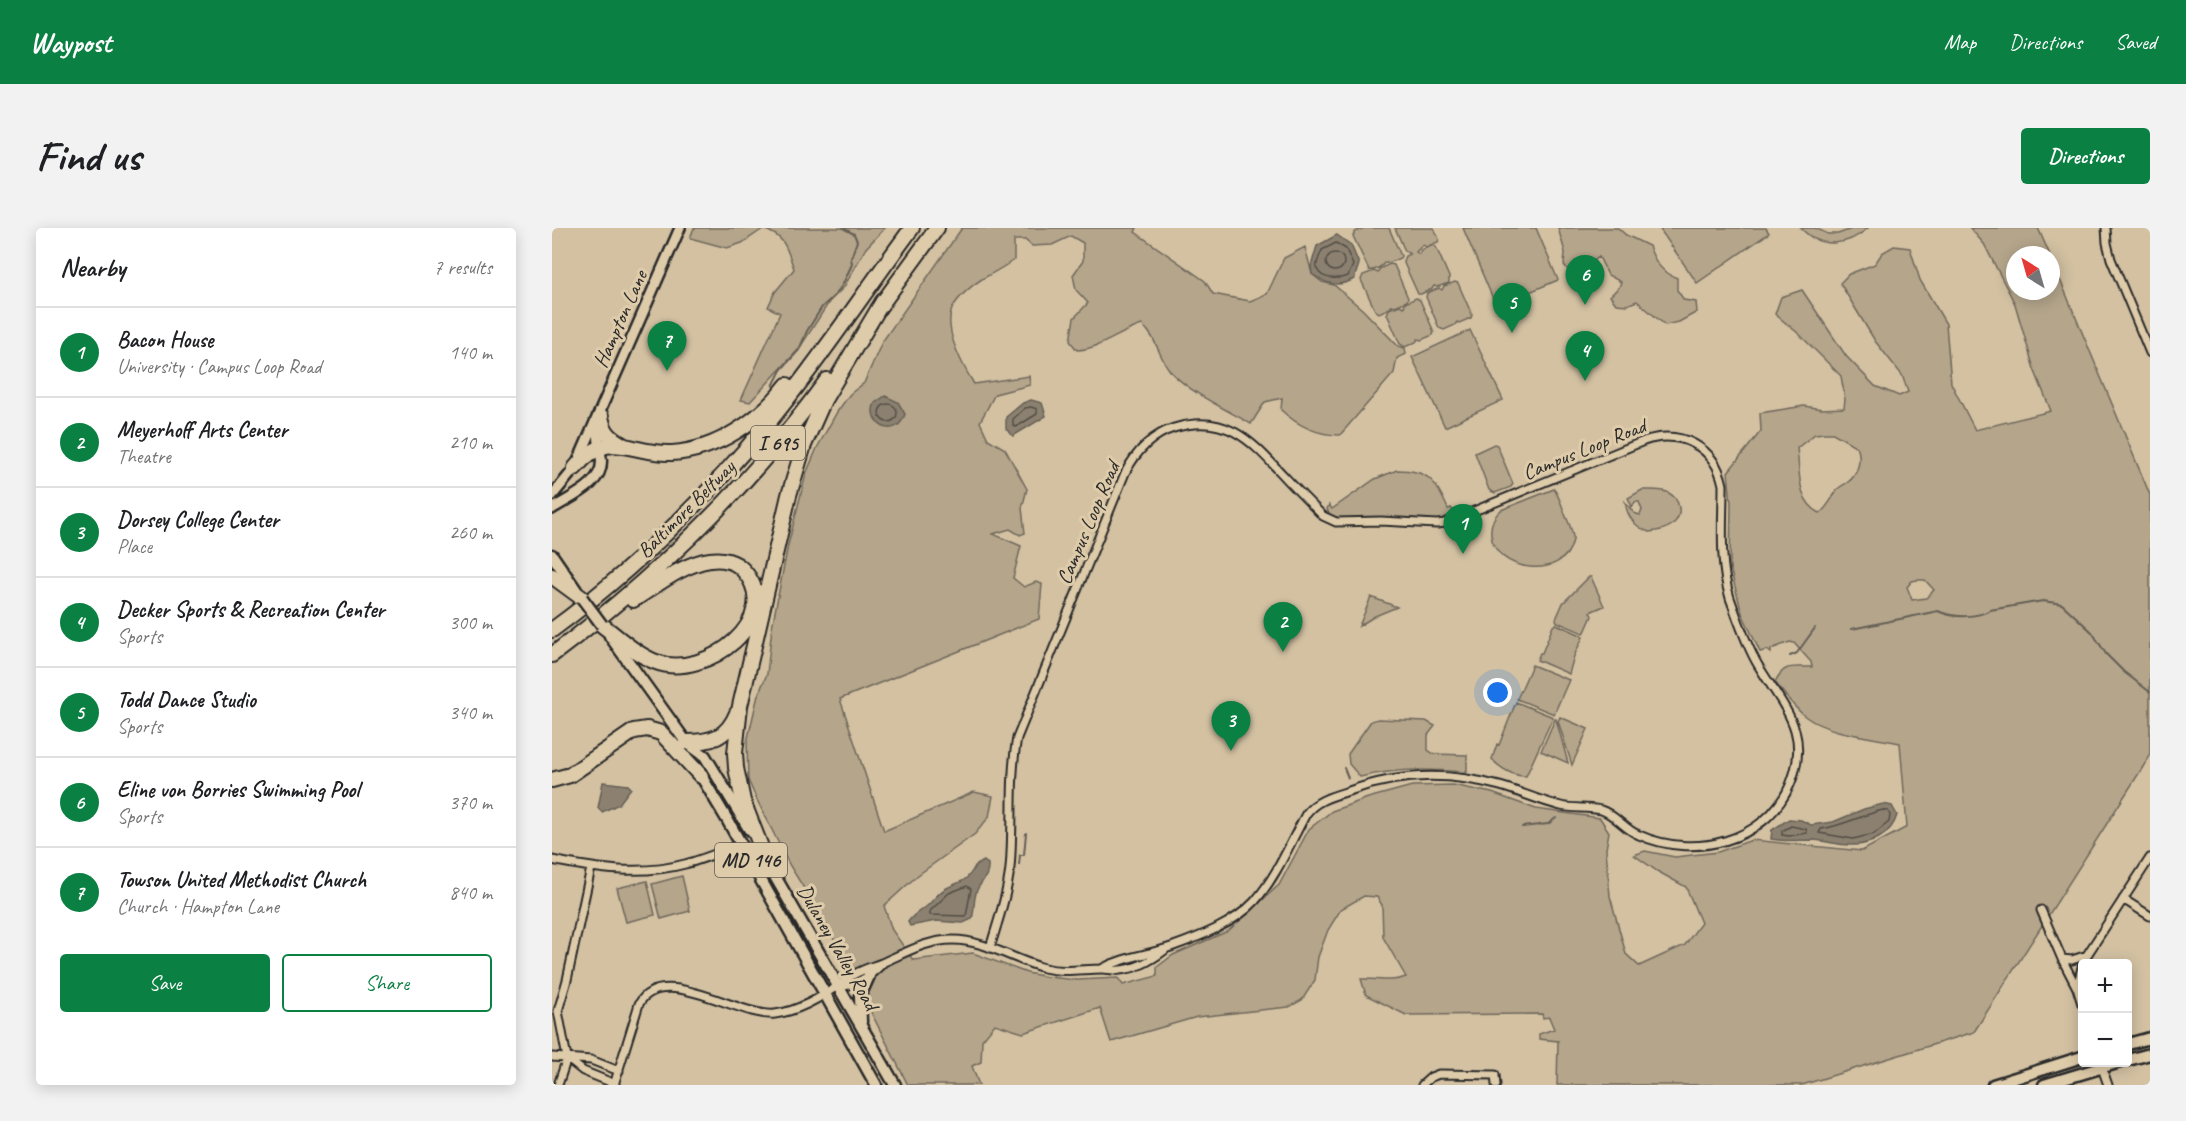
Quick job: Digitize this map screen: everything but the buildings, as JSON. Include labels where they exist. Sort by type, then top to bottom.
[{"type":"highway","points":[[575,468],[583,458],[598,448],[609,445],[672,453],[703,447],[734,433],[782,392],[912,228]]},
{"type":"highway","name":"Baltimore Beltway","points":[[552,628],[573,614],[666,534],[736,460],[802,380],[912,228]]},
{"type":"highway","name":"Baltimore Beltway","points":[[552,655],[621,601],[680,548],[752,473],[819,391],[937,228]]},
{"type":"highway","points":[[768,865],[743,801],[736,768],[735,753],[740,706],[789,495],[804,446],[824,400],[884,301]]},
{"type":"highway","points":[[601,416],[605,430],[614,440],[623,445]]},
{"type":"highway","points":[[586,630],[669,577],[710,560],[726,560],[740,567],[750,580],[755,596],[750,618],[735,641],[717,655],[695,663],[670,665],[649,659],[622,645],[603,626]]},
{"type":"highway","points":[[560,579],[582,598]]},
{"type":"highway","points":[[686,741],[706,742],[721,734],[735,719],[740,706]]},
{"type":"highway","points":[[552,780],[570,775],[625,736],[640,729],[654,730],[661,734],[701,776]]},
{"type":"main road","points":[[552,555],[560,579]]},
{"type":"main road","points":[[582,598],[603,626]]},
{"type":"main road","name":"Dulaney Valley Road","points":[[622,645],[686,741],[693,763],[876,1085]]},
{"type":"main road","name":"Dulaney Valley Road","points":[[686,741],[705,756],[894,1085]]},
{"type":"main road","points":[[862,1028],[860,999],[869,976]]},
{"type":"main road","points":[[2132,1043],[2150,1038]]},
{"type":"main road","points":[[2132,1059],[2150,1054]]},
{"type":"main road","points":[[1993,1085],[2078,1058]]},
{"type":"main road","points":[[2044,1085],[2095,1067]]},
{"type":"street","name":"Hampton Lane","points":[[552,496],[575,468],[680,228]]},
{"type":"street","points":[[2106,228],[2111,259],[2150,353]]},
{"type":"street","name":"Hampton Lane","points":[[552,508],[588,486],[598,476],[602,464],[597,439],[608,391]]},
{"type":"street","name":"Campus Loop Road","points":[[838,987],[847,978],[865,969],[912,949],[942,941],[968,942],[1032,965],[1053,970],[1073,971],[1101,969],[1118,961],[1168,948],[1210,930],[1249,906],[1270,880],[1312,806],[1346,791],[1382,781],[1428,776],[1480,781],[1557,805],[1603,810],[1633,833],[1660,843],[1679,846],[1696,847],[1726,841],[1751,830],[1767,818],[1780,802],[1792,779],[1797,755],[1796,731],[1790,714],[1756,663],[1730,595],[1723,549],[1723,485],[1717,466],[1696,445],[1671,436],[1653,438],[1445,523],[1437,525],[1382,521],[1336,522],[1323,516],[1260,450],[1239,434],[1226,428],[1196,424],[1182,426],[1156,436],[1138,451],[1125,473],[1017,738],[1011,785],[1012,834],[1008,885],[990,948]]},
{"type":"street","points":[[552,860],[591,868],[645,870],[684,864],[741,844]]},
{"type":"street","points":[[2085,959],[2150,858]]},
{"type":"street","points":[[554,1085],[567,1058],[558,1011],[559,1004],[567,980],[591,868]]},
{"type":"street","points":[[2123,899],[2150,916]]},
{"type":"street","points":[[2041,910],[2078,991]]},
{"type":"street","points":[[2062,959],[2072,960],[2087,955]]},
{"type":"street","name":"Campus Loop Road","points":[[838,987],[852,986],[869,976],[884,962]]},
{"type":"street","points":[[567,1058],[583,1071],[614,1084],[639,1004],[646,995],[653,991],[670,988],[683,989],[746,1010],[771,1015],[796,1009],[838,987]]},
{"type":"street","points":[[552,1057],[591,1060],[619,1071]]},
{"type":"street","points":[[2102,1067],[2108,1085]]},
{"type":"street","points":[[1422,1085],[1431,1077],[1439,1074],[1495,1075],[1496,1085]]},
{"type":"shaded area","points":[[694,228],[885,228],[866,248],[844,287],[829,302],[799,349],[750,402],[741,400],[780,313],[768,307],[775,292],[794,269],[781,239],[771,232],[763,229],[742,243],[727,248],[690,238]]},
{"type":"shaded area","points":[[962,228],[1137,228],[1135,232],[1205,281],[1213,294],[1250,301],[1267,294],[1284,258],[1305,247],[1312,274],[1322,282],[1334,285],[1363,310],[1398,346],[1405,348],[1406,354],[1397,358],[1394,373],[1340,435],[1332,435],[1294,421],[1281,410],[1282,398],[1265,402],[1251,424],[1209,400],[1188,387],[1171,372],[1151,335],[1142,325],[1094,347],[1077,350],[1070,341],[1074,318],[1088,303],[1076,290],[1073,275],[1083,261],[1083,243],[1071,236],[1052,245],[1032,246],[1025,240],[1014,240],[1014,260],[978,282],[957,301],[950,318],[952,338],[974,384],[1029,376],[1030,385],[995,394],[980,422],[988,439],[1005,449],[1027,489],[1022,508],[1025,533],[1020,535],[1010,529],[993,534],[1021,546],[1013,578],[1024,587],[1036,582],[1042,584],[1039,619],[840,699],[884,831],[974,792],[993,796],[989,817],[975,834],[918,875],[884,906],[892,930],[913,960],[973,953],[1027,973],[1077,980],[1118,978],[1123,985],[1157,976],[1157,967],[1173,955],[1228,931],[1279,885],[1309,829],[1332,811],[1412,786],[1453,785],[1492,793],[1536,809],[1600,818],[1609,832],[1606,849],[1610,896],[1626,954],[1639,966],[1685,945],[1701,923],[1686,887],[1634,855],[1645,851],[1675,857],[1718,852],[1752,840],[1862,851],[1907,827],[1900,743],[1838,731],[1815,723],[1798,710],[1775,682],[1782,671],[1790,667],[1812,667],[1811,662],[1794,643],[1790,642],[1771,649],[1771,653],[1767,650],[1760,652],[1742,613],[1730,568],[1731,503],[1728,472],[1761,431],[1760,413],[1804,406],[1822,409],[1844,408],[1845,399],[1841,376],[1799,334],[1775,314],[1781,297],[1802,290],[1846,356],[1875,386],[1899,396],[1908,392],[1902,375],[1875,341],[1840,283],[1849,274],[1875,264],[1882,253],[1894,246],[1910,248],[1920,280],[1946,324],[1951,383],[1975,430],[2051,411],[2034,369],[2013,300],[2060,300],[2060,280],[2150,495],[2150,756],[1974,1032],[1802,1085],[1557,1085],[1558,1041],[1539,1039],[1539,1034],[1554,1029],[1549,1017],[1543,1018],[1542,1014],[1406,1015],[1366,995],[1361,979],[1389,980],[1406,977],[1383,937],[1382,905],[1377,897],[1364,896],[1341,909],[1328,930],[1318,957],[1315,980],[1302,1000],[1289,1007],[1197,1017],[1111,1042],[1100,1008],[1023,1033],[995,1024],[982,1040],[981,1062],[972,1066],[979,1085],[908,1085],[825,922],[790,866],[748,780],[747,742],[758,695],[767,674],[772,627],[788,545],[806,474],[837,412],[850,394],[864,383],[882,342]],"holes":[[[1833,433],[1857,447],[1859,461],[1857,471],[1838,489],[1820,513],[1812,508],[1803,493],[1797,448],[1815,434]],[[1925,580],[1934,590],[1926,598],[1912,600],[1907,587],[1912,581]]]},
{"type":"shaded area","points":[[1364,228],[1389,228],[1400,258],[1369,270],[1353,236],[1355,232]]},
{"type":"shaded area","points":[[1395,228],[1434,228],[1438,242],[1426,247],[1423,245],[1416,252],[1419,254],[1421,250],[1432,245],[1436,247],[1449,277],[1449,283],[1434,286],[1418,294],[1403,261],[1405,256],[1410,254],[1405,251]]},
{"type":"shaded area","points":[[1463,228],[1536,228],[1558,280],[1496,306]]},
{"type":"shaded area","points":[[1558,228],[1618,228],[1626,235],[1649,246],[1659,265],[1677,278],[1677,290],[1684,300],[1696,302],[1697,312],[1679,322],[1665,325],[1637,301],[1627,305],[1616,304],[1610,296],[1621,282],[1608,275],[1599,257],[1595,260],[1591,271],[1574,277],[1564,265],[1565,252]]},
{"type":"shaded area","points":[[1659,228],[1766,228],[1769,233],[1697,283]]},
{"type":"shaded area","points":[[1801,228],[1815,228],[1828,234],[1838,234],[1854,228],[1868,228],[1852,239],[1834,243],[1817,240]]},
{"type":"shaded area","points":[[1970,228],[2038,228],[2046,246],[2006,246],[2006,287],[1984,244]]},
{"type":"shaded area","points":[[1390,264],[1394,265],[1408,298],[1407,301],[1392,305],[1379,313],[1375,310],[1361,280],[1363,275],[1374,271],[1378,273],[1379,269]]},
{"type":"shaded area","points":[[1458,283],[1472,315],[1471,318],[1457,322],[1444,330],[1439,328],[1426,297],[1427,293],[1439,288],[1442,290],[1444,286]]},
{"type":"shaded area","points":[[1416,298],[1420,300],[1434,332],[1433,335],[1418,339],[1405,347],[1400,344],[1387,314],[1389,309],[1400,305],[1404,307],[1405,303]]},
{"type":"shaded area","points":[[1470,330],[1503,400],[1445,427],[1412,357]]},
{"type":"shaded area","points":[[1494,444],[1497,445],[1513,484],[1495,493],[1489,490],[1475,453]]},
{"type":"shaded area","points":[[1397,470],[1417,472],[1430,479],[1448,509],[1451,508],[1455,513],[1439,520],[1339,518],[1329,513],[1327,509],[1329,505],[1332,509],[1375,479]]},
{"type":"shaded area","points":[[1554,489],[1573,534],[1573,540],[1567,553],[1557,562],[1544,567],[1516,564],[1504,557],[1495,547],[1491,534],[1496,515],[1501,510]]},
{"type":"shaded area","points":[[1642,490],[1664,491],[1675,498],[1679,512],[1672,525],[1649,532],[1632,520],[1625,502],[1634,513],[1640,515],[1642,510],[1639,502],[1635,502],[1632,507],[1628,498]]},
{"type":"shaded area","points":[[1589,577],[1604,606],[1590,612],[1592,616],[1583,633],[1557,622],[1556,619],[1563,603]]},
{"type":"shaded area","points":[[1371,597],[1397,607],[1359,626]]},
{"type":"shaded area","points":[[1556,624],[1583,637],[1569,674],[1537,660]]},
{"type":"shaded area","points":[[1532,665],[1569,680],[1554,714],[1517,699]]},
{"type":"shaded area","points":[[1516,702],[1553,717],[1526,776],[1508,771],[1492,759]]},
{"type":"shaded area","points":[[1560,717],[1588,729],[1572,765],[1558,721]]},
{"type":"shaded area","points":[[1378,719],[1426,721],[1435,726],[1428,735],[1428,750],[1434,754],[1467,755],[1467,772],[1414,770],[1360,777],[1349,764],[1348,754],[1371,721]]},
{"type":"shaded area","points":[[1556,719],[1568,763],[1541,751]]},
{"type":"shaded area","points":[[682,876],[690,911],[661,919],[652,884]]},
{"type":"shaded area","points":[[647,881],[655,915],[626,922],[617,888]]},
{"type":"water","points":[[1337,235],[1351,245],[1359,264],[1354,279],[1337,284],[1322,280],[1312,274],[1311,266],[1317,246]]},
{"type":"water","points":[[885,396],[898,402],[905,414],[895,427],[883,426],[874,417],[875,403]]},
{"type":"water","points":[[1031,400],[1042,403],[1046,416],[1013,436],[1006,429],[1006,417],[1023,403]]},
{"type":"water","points":[[603,782],[628,785],[631,788],[619,804],[602,812],[598,808]]},
{"type":"water","points":[[1883,804],[1892,806],[1897,815],[1890,828],[1873,841],[1858,845],[1845,845],[1813,840],[1771,839],[1772,830],[1789,819],[1801,820],[1811,825],[1833,822]]},
{"type":"water","points":[[984,861],[988,864],[987,872],[977,890],[972,919],[963,923],[936,921],[910,926],[908,922],[914,915],[942,891],[966,879],[975,866]]},
{"type":"waterway","points":[[773,386],[781,370],[799,350],[807,331],[822,307],[843,284],[852,264],[851,258],[857,241],[854,234],[843,228]]},
{"type":"waterway","points":[[1852,629],[1938,611],[1965,616],[2043,601],[2062,604],[2092,632],[2106,654],[2124,672],[2150,692]]},
{"type":"waterway","points":[[1790,656],[1797,653],[1815,628]]},
{"type":"waterway","points":[[1344,768],[1348,778]]},
{"type":"waterway","points":[[1522,827],[1548,824],[1556,818]]},
{"type":"waterway","points":[[1019,865],[1020,855],[1024,855],[1026,833]]},
{"type":"place","name":"Eline von Borries Swimming Pool","points":[[1585,305]]},
{"type":"place","name":"Todd Dance Studio","points":[[1512,333]]},
{"type":"place","name":"Towson United Methodist Church","points":[[667,371]]},
{"type":"place","name":"Decker Sports & Recreation Center","points":[[1585,381]]},
{"type":"place","name":"Bacon House","points":[[1463,554]]},
{"type":"place","name":"Meyerhoff Arts Center","points":[[1283,652]]},
{"type":"place","name":"Dorsey College Center","points":[[1231,751]]}]
